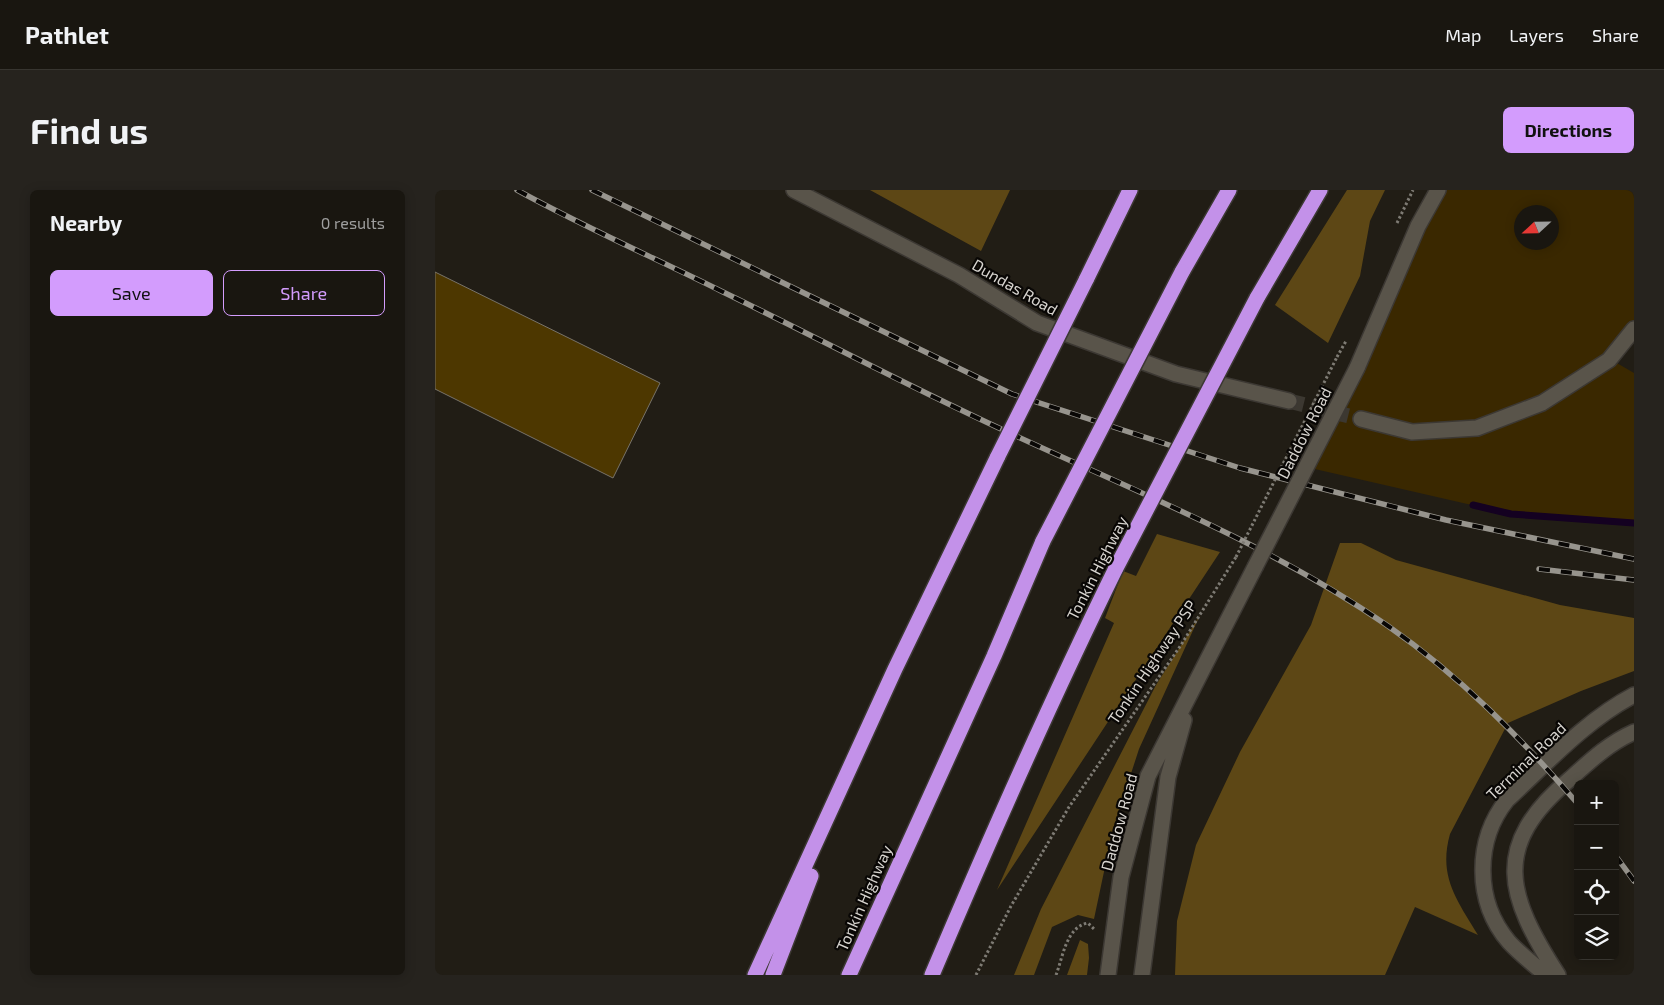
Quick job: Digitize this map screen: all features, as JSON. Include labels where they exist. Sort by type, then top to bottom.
[{"type":"highway","points":[[755,975],[895,669],[1130,190]]},
{"type":"highway","name":"Tonkin Highway","points":[[849,975],[994,656],[1043,541],[1182,272],[1229,190]]},
{"type":"highway","name":"Tonkin Highway","points":[[932,975],[993,829],[1065,672],[1116,568],[1257,298],[1320,190]]},
{"type":"highway","points":[[773,975],[815,864],[895,669]]},
{"type":"main road","name":"Dundas Road","points":[[794,190],[959,275],[1037,323],[1176,374],[1289,401]]},
{"type":"main road","name":"Daddow Road","points":[[1108,975],[1121,877],[1148,776],[1357,368],[1418,226],[1438,190]]},
{"type":"main road","points":[[1361,419],[1412,432],[1477,428],[1542,403],[1609,360],[1634,329]]},
{"type":"main road","name":"Daddow Road","points":[[1141,975],[1168,777],[1193,688]]},
{"type":"main road","name":"Terminal Road","points":[[1546,975],[1507,940],[1496,922],[1485,890],[1482,874],[1484,845],[1496,813],[1507,800],[1590,725],[1615,705],[1634,695]]},
{"type":"main road","points":[[1558,975],[1525,918],[1516,890],[1515,866],[1520,843],[1528,822],[1546,799],[1608,746],[1634,732]]},
{"type":"path","name":"Tonkin Highway PSP","points":[[976,975],[1011,906],[1069,807],[1181,645],[1235,557],[1337,357]]},
{"type":"path","points":[[1056,975],[1071,932],[1078,925],[1087,923],[1095,930],[1097,935]]},
{"type":"shaded area","points":[[870,190],[1010,190],[981,251]]},
{"type":"shaded area","points":[[1347,190],[1385,190],[1370,221],[1360,276],[1328,343],[1275,305]]},
{"type":"shaded area","points":[[1438,190],[1634,190],[1634,329],[1610,359],[1634,373],[1634,523],[1511,514],[1306,467]]},
{"type":"shaded area","points":[[1157,534],[1220,552],[997,890],[1114,623],[1105,618],[1123,571],[1136,576]]},
{"type":"shaded area","points":[[1340,543],[1361,543],[1396,560],[1560,605],[1634,618],[1634,671],[1581,691],[1508,723],[1450,834],[1447,849],[1446,863],[1452,888],[1478,935],[1415,907],[1385,975],[1175,975],[1177,921],[1196,845],[1240,752],[1311,625]]},
{"type":"shaded area","points":[[1200,615],[1139,749],[1113,829],[1094,919],[1078,915],[1052,927],[1034,975],[1014,975],[1041,909],[1156,685]]},
{"type":"shaded area","points":[[1080,940],[1088,944],[1087,975],[1067,975]]},
{"type":"building","points":[[435,272],[660,383],[613,478],[435,389]]},
{"type":"waterway","points":[[1473,505],[1511,514],[1634,523]]},
{"type":"tunnel","points":[[1289,401],[1361,419]]},
{"type":"railway","points":[[517,190],[931,396],[1248,544],[1343,596],[1414,645],[1465,687],[1512,732],[1574,800]]},
{"type":"railway","points":[[592,190],[1012,394],[1240,468],[1446,520],[1634,559]]},
{"type":"railway","points":[[1539,569],[1634,580]]},
{"type":"railway","points":[[1619,860],[1634,881]]}]
